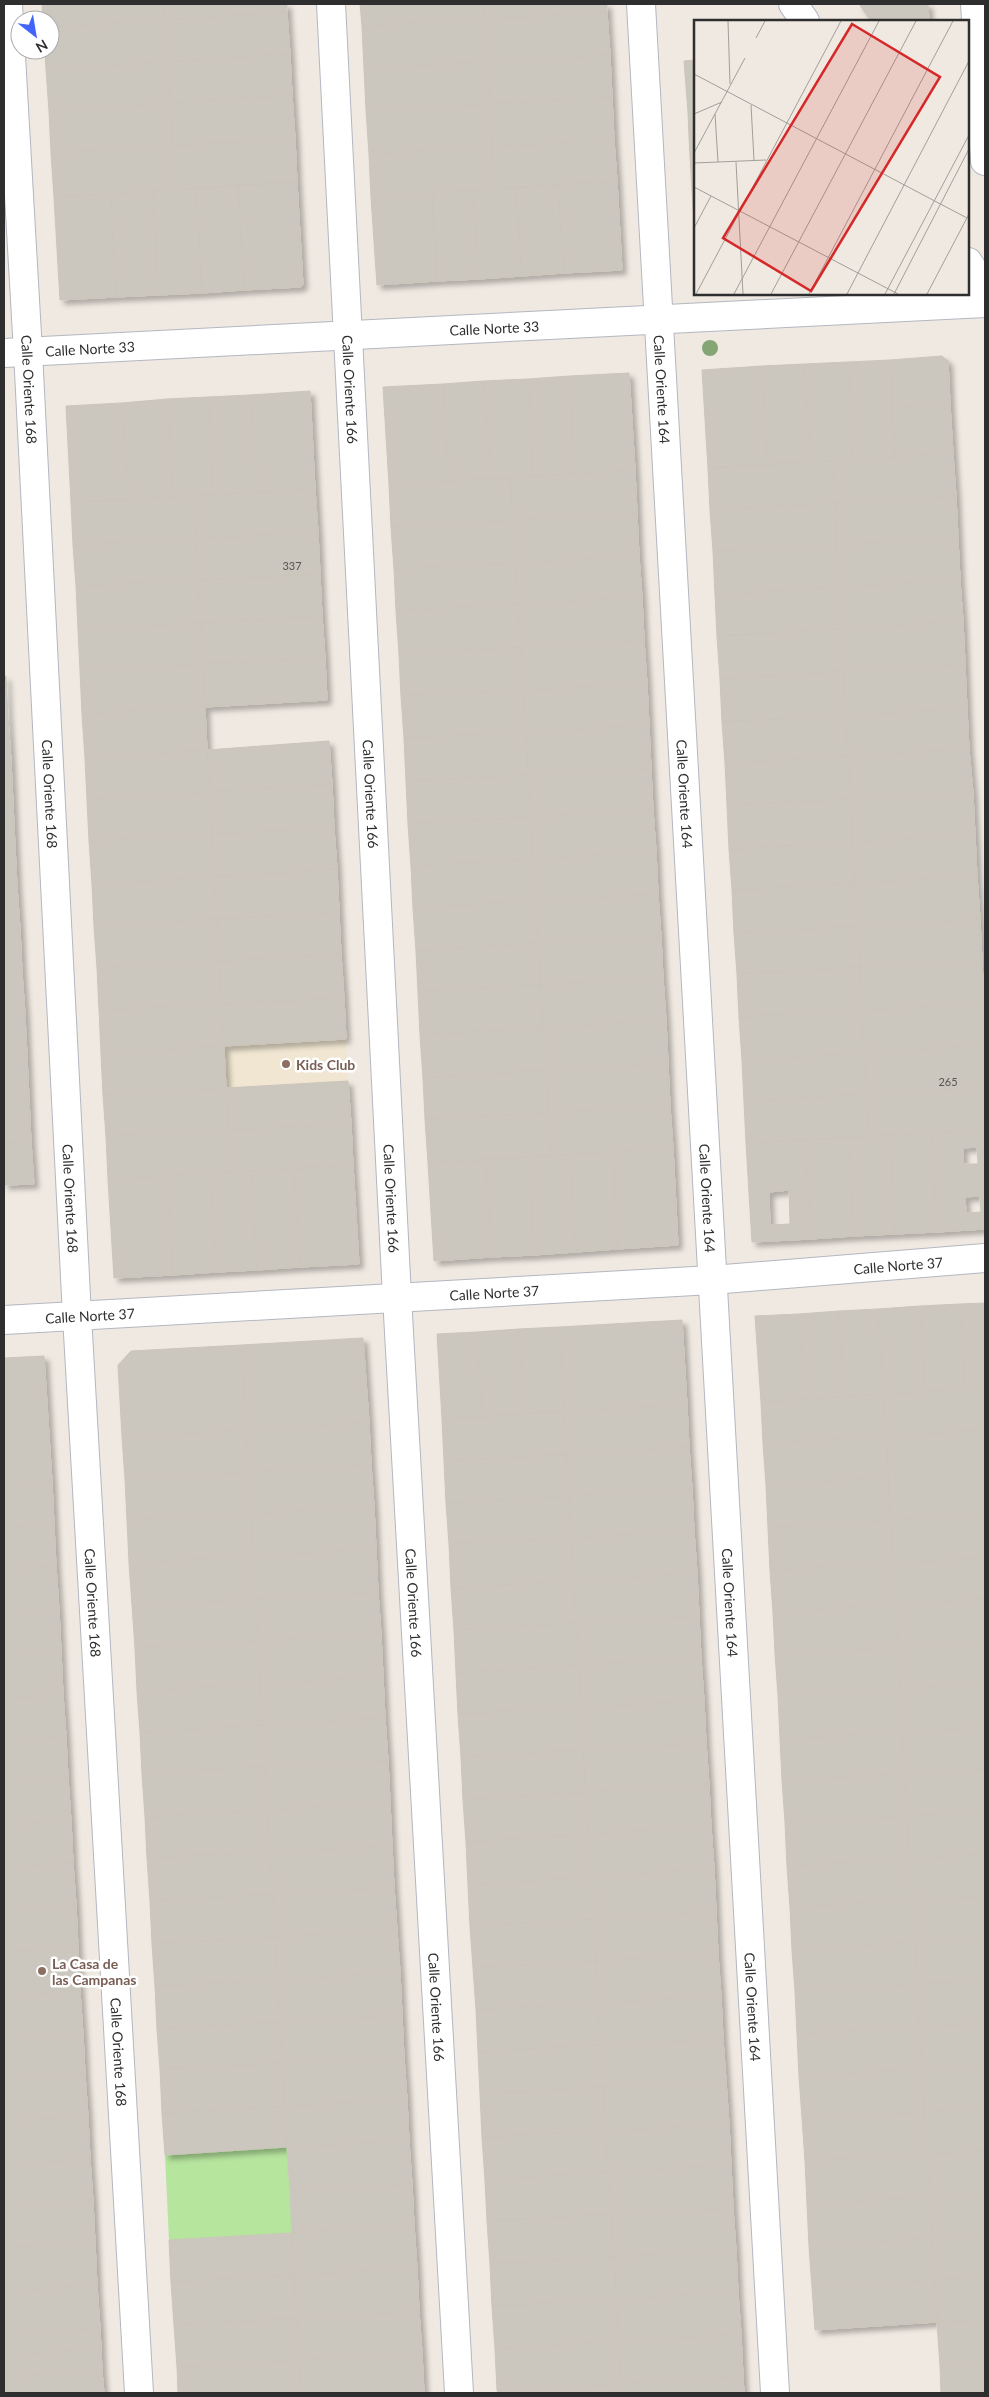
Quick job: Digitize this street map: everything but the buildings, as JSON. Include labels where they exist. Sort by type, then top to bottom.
[{"type":"street","name":"Calle Oriente 168","points":[[8,4],[16,352],[77,1316],[139,2393]]},
{"type":"street","name":"Calle Oriente 166","points":[[331,4],[346,334],[397,1297],[459,2393]]},
{"type":"street","name":"Calle Oriente 164","points":[[641,4],[775,2393]]},
{"type":"street","points":[[793,4],[804,20]]},
{"type":"street","points":[[975,4],[985,161]]},
{"type":"street","points":[[969,264],[985,288]]},
{"type":"street","name":"Calle Norte 33","points":[[16,352],[346,334],[660,321],[985,303]]},
{"type":"street","name":"Calle Norte 37","points":[[4,1320],[712,1280],[985,1258]]},
{"type":"shaded area","name":"Kids Club","points":[[346,1039],[348,1081],[226,1088],[224,1046]]},
{"type":"green space","points":[[287,2147],[292,2233],[169,2240],[165,2155]]},
{"type":"place","name":"Kids Club","points":[[286,1064]]},
{"type":"place","name":"La Casa de las Campanas","points":[[42,1971]]}]
